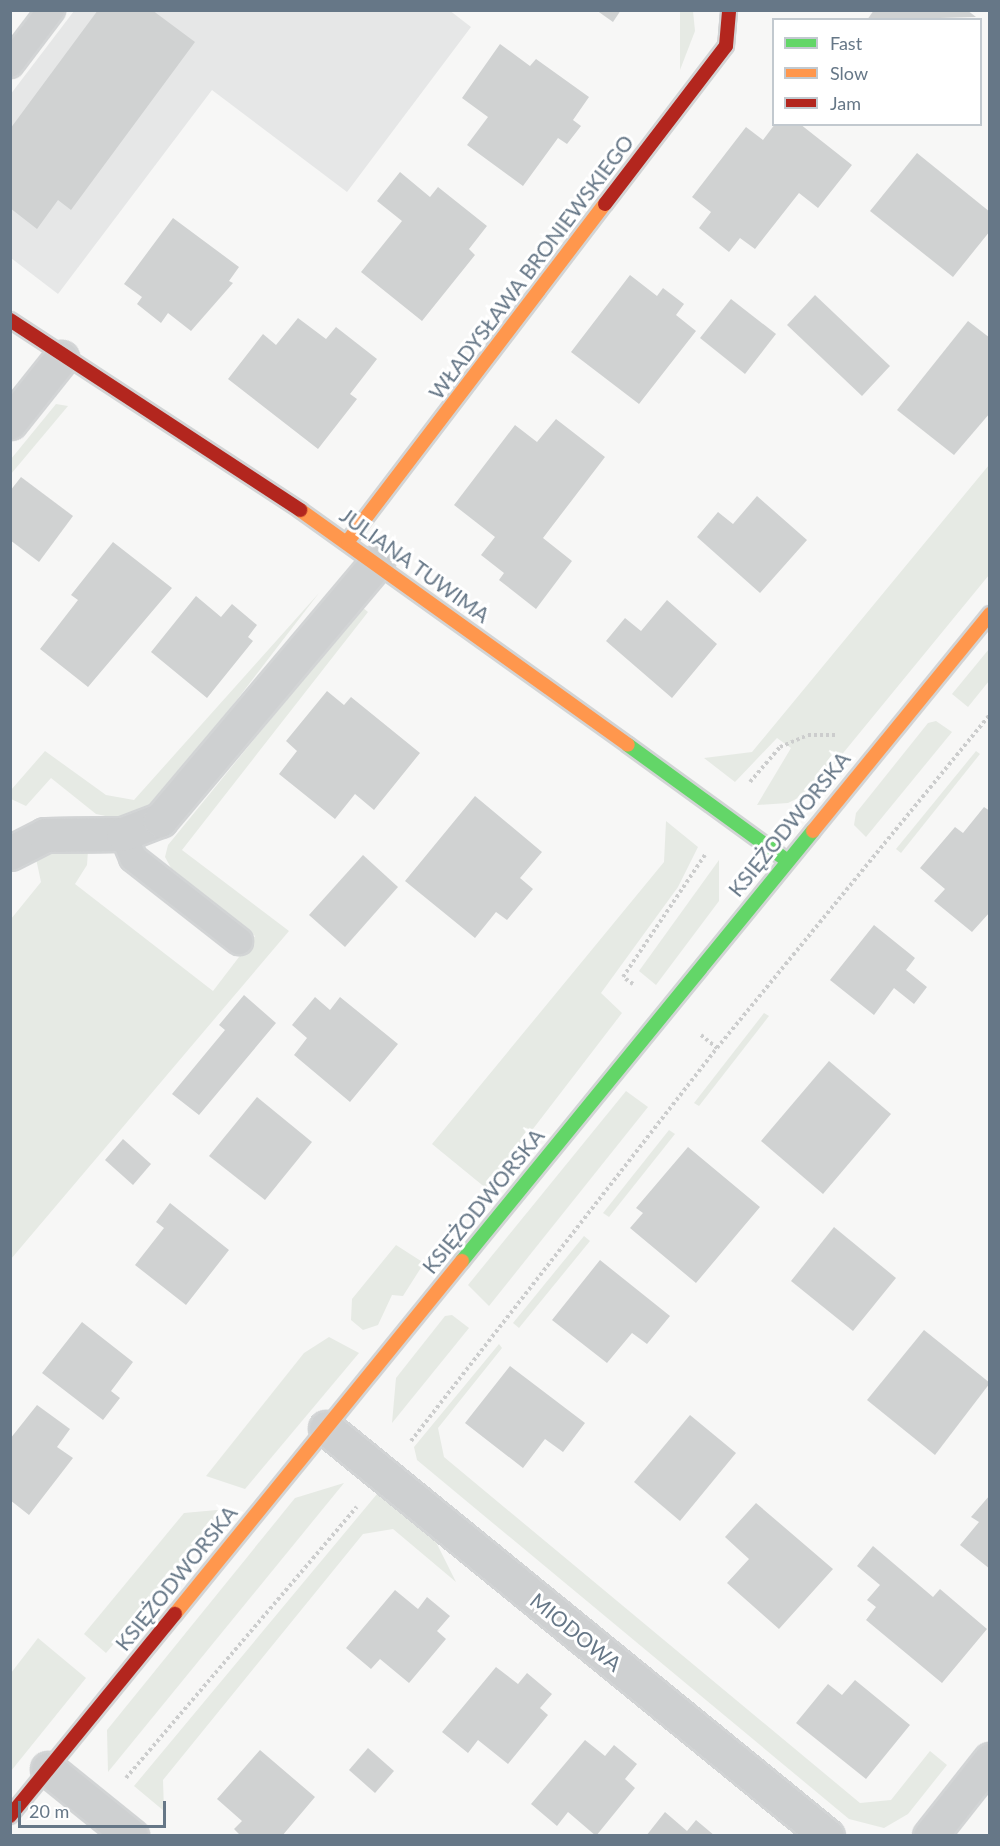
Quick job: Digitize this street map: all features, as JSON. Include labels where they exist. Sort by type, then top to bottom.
[{"type":"street","name":"WŁADYSŁAWA BRONIEWSKIEGO","points":[[348,541],[726,46],[729,10]]},
{"type":"street","name":"JULIANA TUWIMA","points":[[10,320],[61,358],[348,541],[786,860]]},
{"type":"street","points":[[10,422],[61,358]]},
{"type":"street","points":[[10,853],[45,835],[123,834],[160,820],[185,795],[377,562]]},
{"type":"street","name":"KSIĘŻODWORSKA","points":[[10,1816],[786,860],[990,614]]},
{"type":"street","name":"MIODOWA","points":[[326,1428],[827,1836]]},
{"type":"street","points":[[930,1836],[990,1760]]},
{"type":"street","points":[[48,1769],[131,1836]]},
{"type":"lane","points":[[10,64],[51,10]]},
{"type":"lane","points":[[123,834],[133,858],[239,941]]},
{"type":"path","points":[[124,1780],[384,1475],[717,1048],[990,714]]},
{"type":"path","points":[[623,977],[705,861],[704,849]]},
{"type":"shaded area","points":[[449,10],[471,27],[347,192],[212,90],[58,294],[11,258],[10,95],[74,11]]},
{"type":"shaded area","points":[[680,11],[693,11],[695,31],[680,70]]},
{"type":"shaded area","points":[[56,404],[68,406],[11,474],[11,459]]},
{"type":"shaded area","points":[[989,465],[989,575],[812,791],[788,803],[757,805],[791,748],[777,738],[735,782],[704,758],[752,752]]},
{"type":"shaded area","points":[[319,593],[149,814],[120,819],[96,814],[51,778],[26,806],[11,799],[11,790],[45,751],[106,795],[134,800]]},
{"type":"shaded area","points":[[362,607],[368,612],[182,850],[289,931],[11,1259],[11,919],[41,882],[35,854],[47,848],[88,851],[87,865],[75,884],[213,991],[255,936],[171,868],[165,857],[168,845]]},
{"type":"shaded area","points":[[989,649],[989,681],[968,707],[952,694]]},
{"type":"shaded area","points":[[936,721],[952,732],[866,837],[854,825],[856,813],[928,723]]},
{"type":"shaded area","points":[[976,751],[980,754],[901,853],[896,849]]},
{"type":"shaded area","points":[[666,821],[698,847],[678,887],[601,993],[622,1013],[487,1189],[432,1144],[664,862]]},
{"type":"shaded area","points":[[719,860],[719,901],[656,985],[639,971]]},
{"type":"shaded area","points":[[764,1013],[769,1016],[699,1106],[694,1103]]},
{"type":"shaded area","points":[[626,1091],[648,1107],[489,1306],[468,1285]]},
{"type":"shaded area","points":[[669,1130],[675,1134],[609,1217],[603,1213]]},
{"type":"shaded area","points":[[584,1236],[590,1241],[519,1328],[513,1323]]},
{"type":"shaded area","points":[[396,1245],[424,1263],[403,1296],[392,1295],[378,1325],[363,1330],[351,1320],[352,1299]]},
{"type":"shaded area","points":[[452,1315],[469,1328],[392,1423],[396,1378],[445,1316]]},
{"type":"shaded area","points":[[329,1337],[359,1353],[245,1489],[206,1476],[304,1353]]},
{"type":"shaded area","points":[[499,1344],[502,1348],[438,1428],[444,1457],[860,1803],[891,1800],[930,1751],[947,1765],[908,1814],[884,1828],[849,1819],[417,1460],[414,1447]]},
{"type":"shaded area","points":[[344,1483],[108,1772],[107,1730],[295,1498]]},
{"type":"shaded area","points":[[377,1494],[433,1536],[456,1582],[393,1529],[363,1534],[163,1780],[164,1811],[134,1786]]},
{"type":"shaded area","points":[[228,1509],[106,1653],[84,1634],[184,1513]]},
{"type":"shaded area","points":[[38,1638],[86,1678],[11,1771],[11,1673]]},
{"type":"building","points":[[98,10],[152,10],[195,42],[71,210],[58,200],[37,229],[10,208],[10,129]]},
{"type":"building","points":[[596,10],[621,10],[613,22]]},
{"type":"building","points":[[874,10],[967,10],[976,17],[940,18],[868,18]]},
{"type":"building","points":[[500,44],[530,66],[536,59],[589,97],[573,120],[581,126],[567,144],[558,138],[523,186],[467,145],[488,117],[462,98]]},
{"type":"building","points":[[774,126],[803,126],[852,165],[818,208],[799,193],[755,249],[740,238],[729,252],[699,228],[711,212],[692,197],[746,127],[763,140]]},
{"type":"building","points":[[917,153],[990,212],[990,231],[953,277],[870,211]]},
{"type":"building","points":[[400,172],[430,197],[438,187],[487,226],[469,249],[475,255],[422,321],[361,272],[402,221],[377,201]]},
{"type":"building","points":[[173,218],[239,267],[229,281],[233,283],[191,331],[168,313],[161,323],[137,304],[142,297],[124,284]]},
{"type":"building","points":[[630,275],[657,296],[663,288],[684,304],[676,315],[696,331],[639,404],[571,352]]},
{"type":"building","points":[[815,295],[890,366],[862,396],[787,325]]},
{"type":"building","points":[[731,299],[776,334],[745,374],[700,338]]},
{"type":"building","points":[[298,318],[326,339],[336,327],[377,359],[350,394],[357,399],[318,449],[228,379],[263,334],[276,345]]},
{"type":"building","points":[[968,321],[990,338],[990,413],[954,455],[897,410]]},
{"type":"building","points":[[556,419],[605,457],[543,538],[572,561],[536,609],[499,580],[504,573],[481,555],[495,537],[454,505],[515,425],[537,442]]},
{"type":"building","points":[[21,477],[73,516],[39,562],[10,540],[10,491]]},
{"type":"building","points":[[757,496],[807,540],[760,593],[697,537],[718,512],[733,524]]},
{"type":"building","points":[[113,542],[172,588],[88,687],[40,649],[78,600],[71,595]]},
{"type":"building","points":[[196,596],[221,617],[232,604],[257,625],[248,637],[253,641],[207,698],[151,652]]},
{"type":"building","points":[[667,600],[717,644],[672,698],[606,641],[625,618],[641,631]]},
{"type":"building","points":[[327,691],[344,705],[351,697],[420,753],[374,810],[355,794],[335,819],[279,774],[297,751],[286,741]]},
{"type":"building","points":[[475,796],[542,852],[520,878],[533,889],[507,920],[496,912],[475,938],[405,881]]},
{"type":"building","points":[[984,807],[990,811],[990,912],[972,932],[934,901],[945,889],[920,868],[955,827],[963,833]]},
{"type":"building","points":[[363,855],[398,887],[345,947],[309,915]]},
{"type":"building","points":[[874,925],[915,958],[906,970],[927,987],[914,1004],[894,988],[874,1015],[830,980]]},
{"type":"building","points":[[244,995],[276,1023],[199,1115],[172,1094],[225,1030],[219,1025]]},
{"type":"building","points":[[315,997],[330,1010],[340,997],[398,1044],[350,1102],[294,1055],[307,1038],[292,1025]]},
{"type":"building","points":[[829,1061],[891,1114],[823,1194],[761,1141]]},
{"type":"building","points":[[257,1097],[312,1142],[265,1200],[209,1156]]},
{"type":"building","points":[[123,1139],[151,1164],[133,1185],[105,1160]]},
{"type":"building","points":[[688,1147],[760,1207],[696,1283],[630,1228],[643,1213],[636,1208]]},
{"type":"building","points":[[170,1203],[229,1250],[186,1305],[135,1265],[164,1228],[156,1222]]},
{"type":"building","points":[[834,1227],[896,1278],[853,1331],[791,1281]]},
{"type":"building","points":[[600,1260],[670,1316],[647,1344],[632,1333],[607,1363],[552,1320]]},
{"type":"building","points":[[82,1322],[133,1362],[111,1391],[120,1398],[103,1420],[42,1373]]},
{"type":"building","points":[[924,1330],[990,1383],[935,1455],[867,1400]]},
{"type":"building","points":[[510,1366],[585,1423],[563,1452],[545,1439],[523,1468],[465,1423]]},
{"type":"building","points":[[37,1405],[70,1429],[57,1447],[73,1458],[29,1515],[10,1500],[10,1439]]},
{"type":"building","points":[[690,1415],[736,1453],[680,1521],[634,1482]]},
{"type":"building","points":[[990,1495],[990,1569],[960,1545],[979,1522],[971,1517]]},
{"type":"building","points":[[756,1503],[833,1569],[779,1629],[727,1583],[749,1559],[725,1537]]},
{"type":"building","points":[[873,1546],[933,1597],[940,1589],[987,1629],[942,1683],[866,1620],[876,1607],[867,1600],[880,1585],[857,1566]]},
{"type":"building","points":[[395,1590],[418,1609],[427,1597],[450,1616],[437,1631],[446,1639],[409,1683],[380,1659],[371,1669],[346,1648]]},
{"type":"building","points":[[496,1667],[518,1684],[527,1673],[552,1694],[540,1708],[548,1715],[508,1764],[478,1740],[468,1753],[442,1732]]},
{"type":"building","points":[[855,1680],[910,1725],[866,1779],[796,1723],[828,1684],[842,1695]]},
{"type":"building","points":[[585,1740],[605,1756],[614,1745],[637,1764],[625,1779],[635,1788],[596,1836],[568,1812],[557,1826],[531,1804]]},
{"type":"building","points":[[368,1748],[394,1771],[375,1793],[349,1770]]},
{"type":"building","points":[[260,1750],[315,1797],[282,1836],[241,1836],[234,1829],[242,1821],[217,1799]]},
{"type":"building","points":[[665,1812],[687,1831],[696,1820],[715,1836],[646,1836]]},
{"type":"traffic: fast","points":[[628,745],[786,860]]},
{"type":"traffic: fast","points":[[462,1261],[813,831]]},
{"type":"traffic: slow","points":[[348,541],[605,204]]},
{"type":"traffic: slow","points":[[300,510],[628,745]]},
{"type":"traffic: slow","points":[[813,831],[990,614]]},
{"type":"traffic: slow","points":[[175,1614],[462,1261]]},
{"type":"traffic: jam","points":[[605,204],[726,46],[729,10]]},
{"type":"traffic: jam","points":[[10,320],[300,510]]},
{"type":"traffic: jam","points":[[10,1816],[175,1614]]}]
